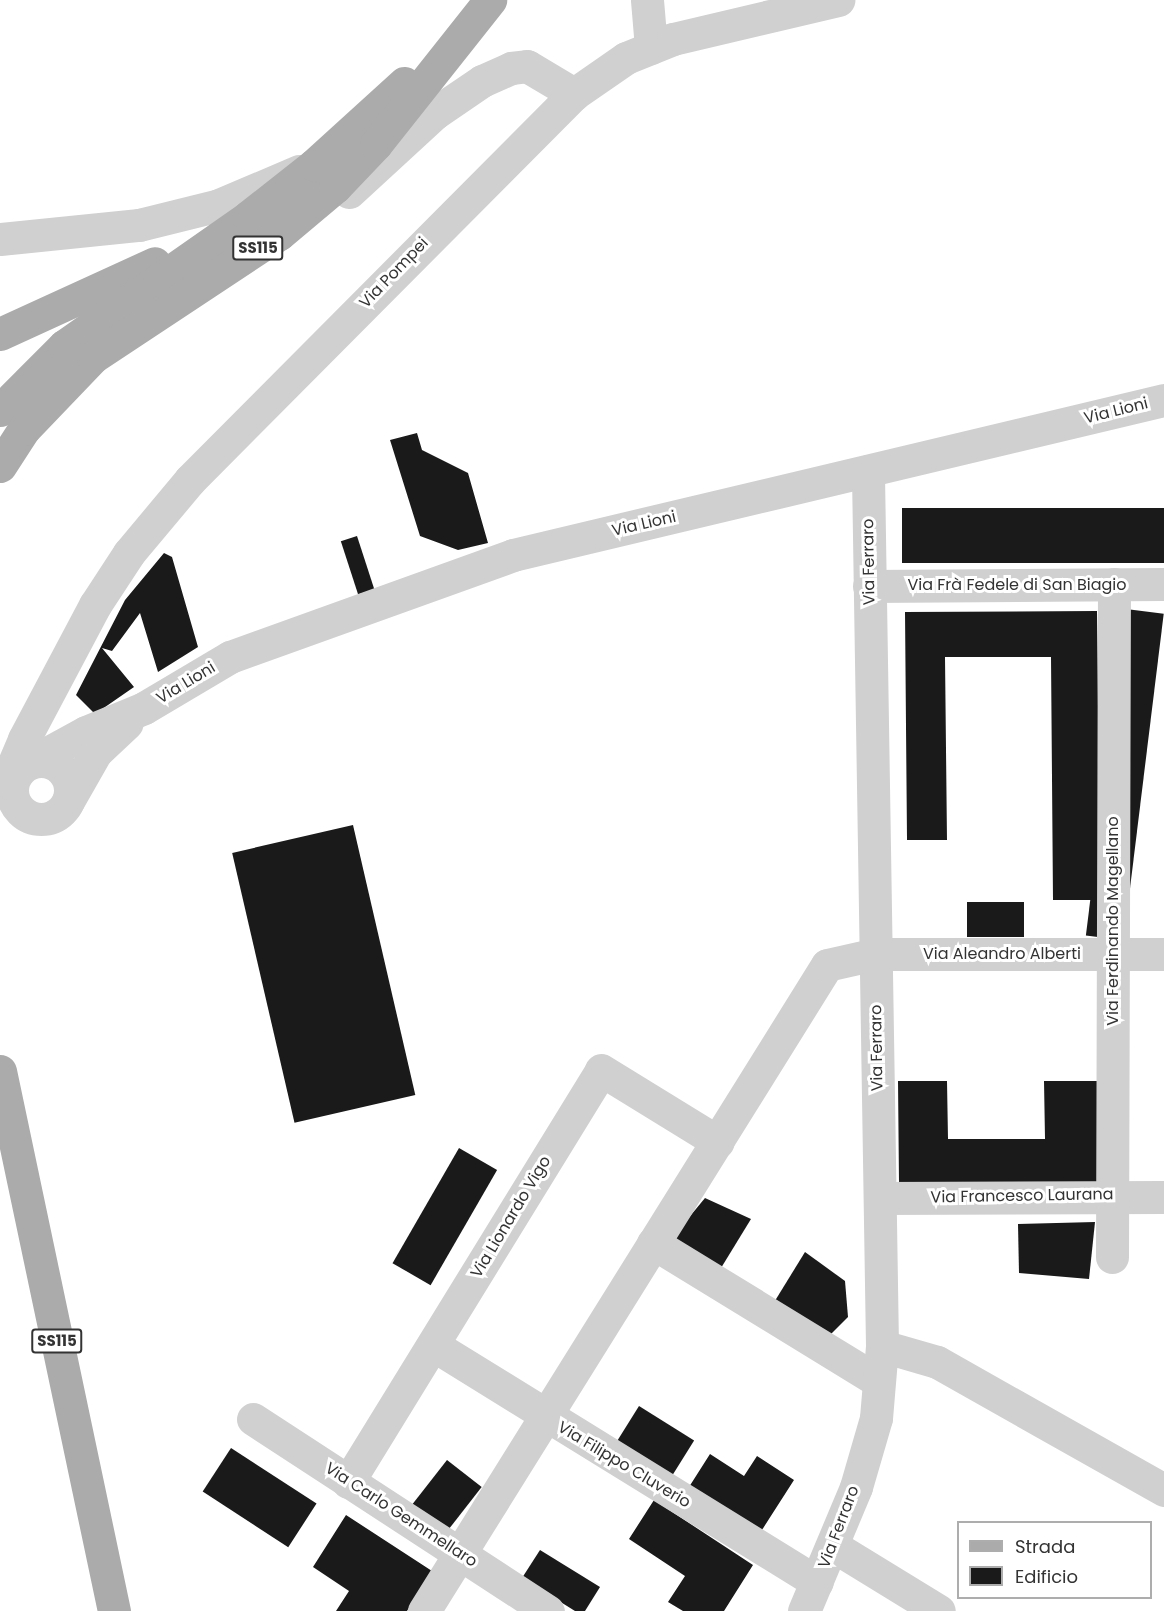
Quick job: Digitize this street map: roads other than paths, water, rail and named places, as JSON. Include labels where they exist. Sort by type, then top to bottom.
[{"type":"main road","name":"SS115","points":[[0,466],[24,429],[93,357],[279,234],[335,188],[376,144],[490,0]]},
{"type":"main road","name":"SS115","points":[[0,410],[64,346],[248,217],[314,165],[396,90],[475,6]]},
{"type":"main road","points":[[0,334],[248,217]]},
{"type":"main road","name":"SS115","points":[[0,1071],[114,1611]]},
{"type":"street","points":[[648,0],[651,48]]},
{"type":"street","name":"Via Pompei","points":[[23,774],[52,694],[95,604],[129,553],[190,480],[574,94],[626,58],[673,39],[837,0]]},
{"type":"street","points":[[207,281],[290,245],[435,113],[482,81],[511,68],[527,66],[574,94]]},
{"type":"street","points":[[0,239],[139,225],[219,205],[314,165]]},
{"type":"street","name":"Via Lioni","points":[[144,708],[230,657],[513,555],[1164,400]]},
{"type":"street","name":"Via Ferraro","points":[[811,1597],[833,1546],[876,1418],[882,1346],[868,471]]},
{"type":"street","name":"Via Ferdinando Magellano","points":[[1112,1257],[1114,584]]},
{"type":"street","name":"Via Frà Fedele di San Biagio","points":[[869,586],[1164,584]]},
{"type":"street","points":[[52,694],[66,727],[86,732]]},
{"type":"street","points":[[23,774],[86,732],[144,708]]},
{"type":"street","points":[[23,774],[21,812],[40,819],[57,814],[68,801],[96,752],[144,708]]},
{"type":"street","points":[[23,774],[69,783],[68,801]]},
{"type":"street","points":[[424,1611],[827,964],[876,954]]},
{"type":"street","name":"Via Aleandro Alberti","points":[[876,954],[1164,954]]},
{"type":"street","name":"Via Lionardo Vigo","points":[[348,1482],[601,1070],[718,1142]]},
{"type":"street","name":"Via Francesco Laurana","points":[[880,1198],[1112,1195],[1164,1197]]},
{"type":"street","points":[[653,1243],[878,1381]]},
{"type":"street","name":"Via Filippo Cluverio","points":[[433,1345],[811,1597]]},
{"type":"street","points":[[882,1346],[937,1362],[1164,1490]]},
{"type":"street","name":"Via Carlo Gemmellaro","points":[[253,1419],[548,1611]]},
{"type":"street","points":[[833,1546],[939,1611]]}]
